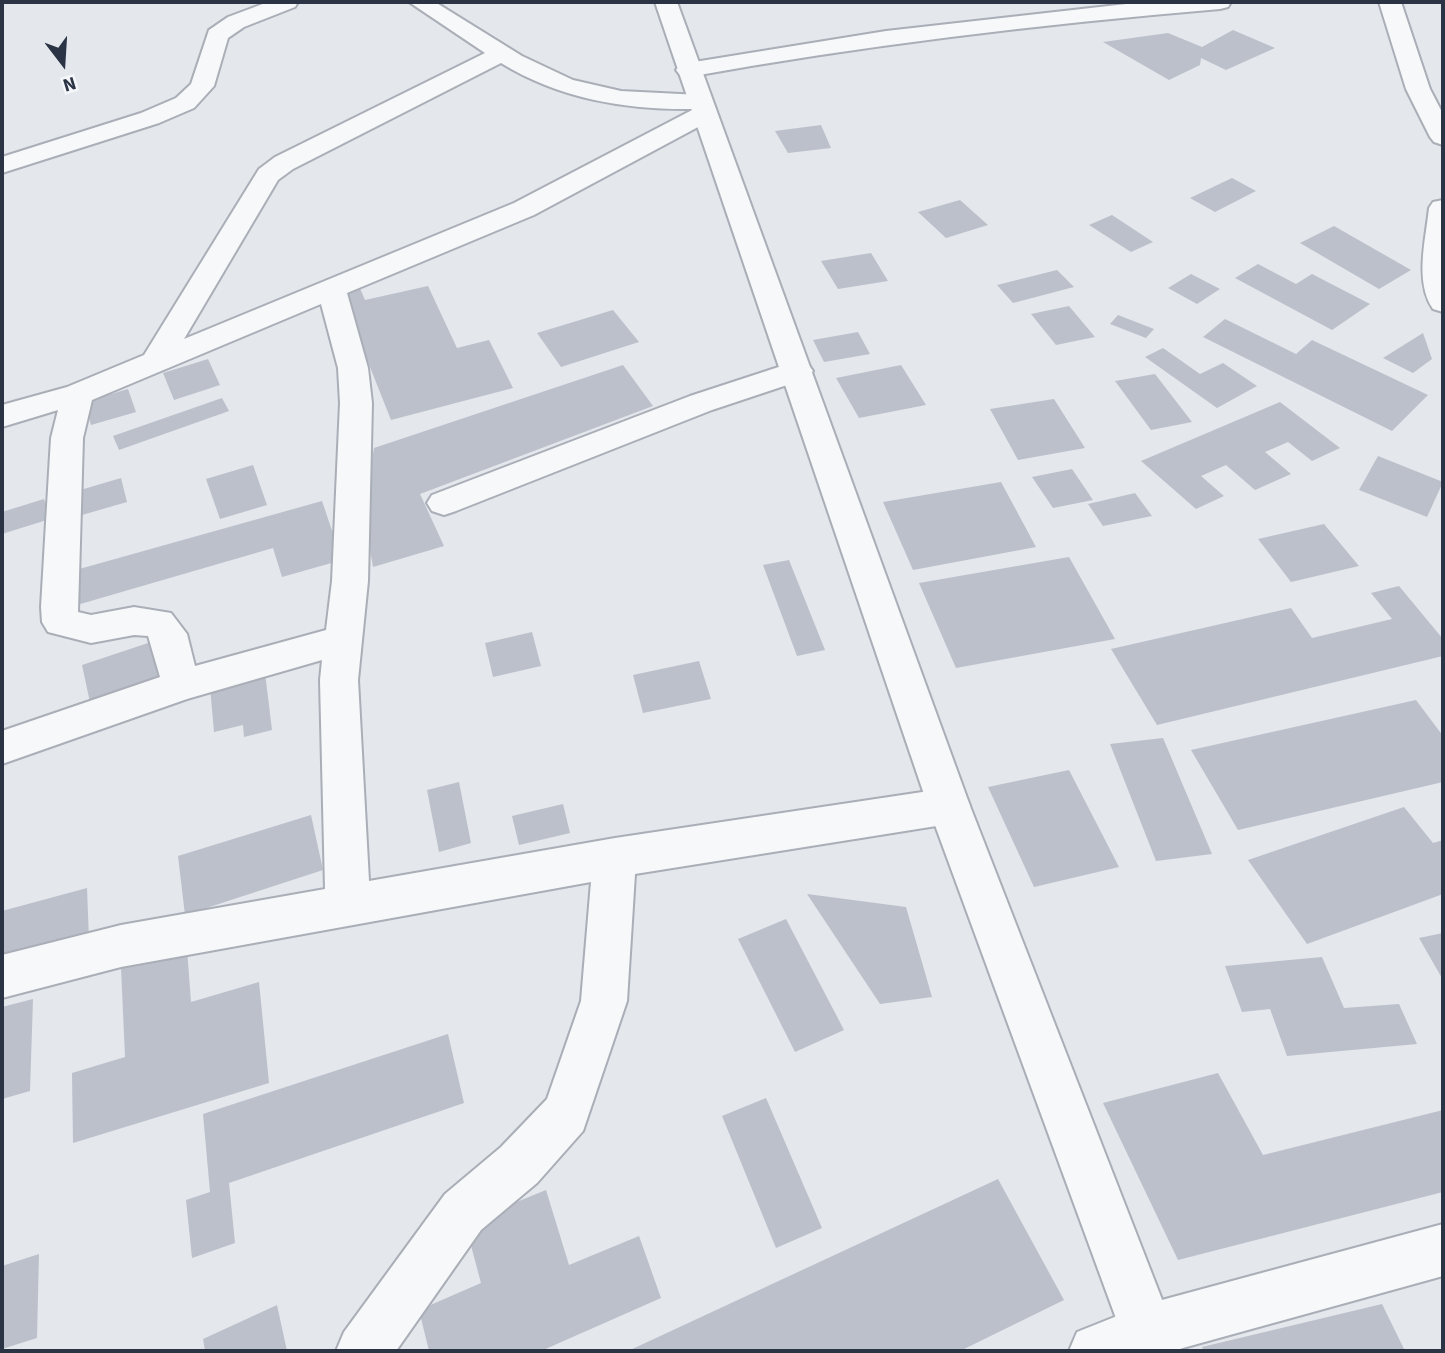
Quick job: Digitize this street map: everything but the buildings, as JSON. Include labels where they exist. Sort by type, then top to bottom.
[{"type":"street","points":[[2,165],[150,118],[186,103],[202,86],[217,35],[236,22],[287,2]]},
{"type":"street","points":[[420,2],[548,79],[625,101],[647,103],[697,95]]},
{"type":"street","points":[[666,2],[950,806],[1151,1341]]},
{"type":"street","points":[[2,416],[78,394],[524,209],[697,95],[807,47],[1084,7],[1220,2]]},
{"type":"street","points":[[1390,2],[1418,89],[1443,137]]},
{"type":"street","points":[[155,362],[268,175],[284,163],[502,53]]},
{"type":"street","points":[[1418,89],[1443,97]]},
{"type":"street","points":[[1443,208],[1437,273],[1443,303]]},
{"type":"street","points":[[331,288],[353,368],[356,403],[350,581],[339,680],[348,906]]},
{"type":"street","points":[[444,503],[701,403],[797,371]]},
{"type":"street","points":[[78,394],[67,438],[58,607],[61,622],[91,629],[134,621],[158,623],[168,634],[181,685]]},
{"type":"street","points":[[2,748],[181,685],[342,640]]},
{"type":"street","points":[[2,977],[121,946],[615,857],[950,806]]},
{"type":"street","points":[[363,1351],[463,1212],[519,1165],[566,1114],[604,1001],[615,857]]},
{"type":"street","points":[[1096,1351],[1151,1341],[1443,1250]]}]
